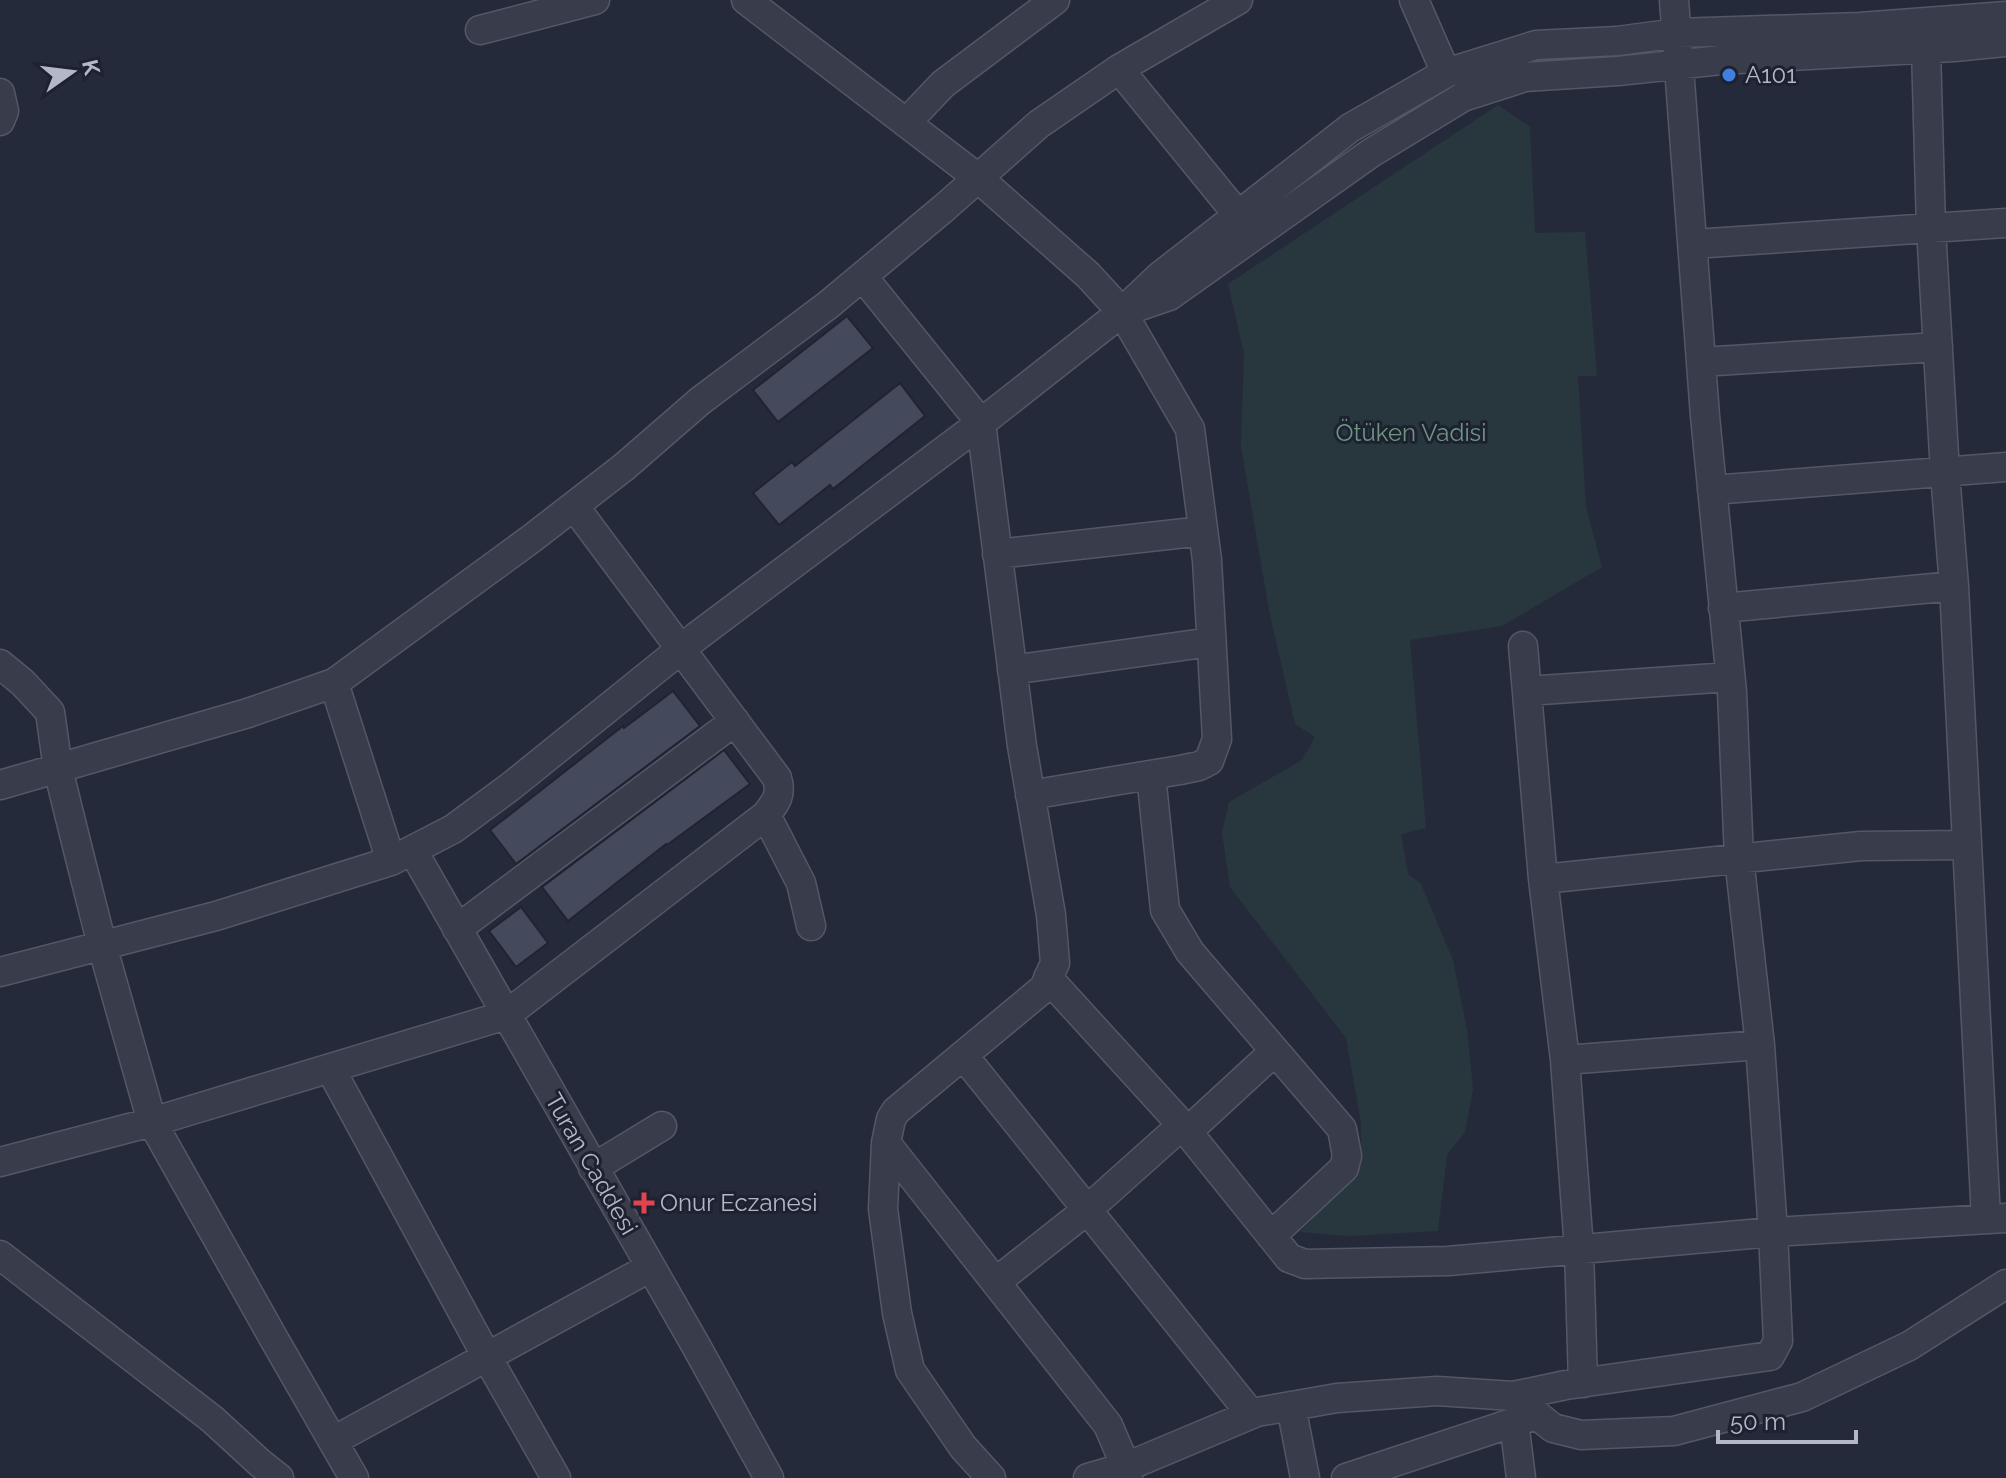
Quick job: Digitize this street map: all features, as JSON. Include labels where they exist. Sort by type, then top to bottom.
[{"type":"street","points":[[480,30],[595,0]]},
{"type":"street","points":[[746,0],[978,178],[1088,275],[1122,312],[1190,429],[1207,560],[1217,739],[1209,761],[1180,770],[1030,795]]},
{"type":"street","points":[[906,123],[943,84],[1055,0]]},
{"type":"street","points":[[0,785],[248,713],[334,683],[624,467],[700,401],[863,277],[1039,124],[1119,69],[1238,0]]},
{"type":"street","points":[[1414,0],[1446,73]]},
{"type":"street","points":[[1346,1478],[1521,1411],[1583,1383],[1770,1356],[1778,1341],[1760,1045],[1739,858],[1730,677],[1701,362],[1674,0]]},
{"type":"street","points":[[0,972],[216,916],[402,856],[453,829],[681,649],[981,423],[1122,312],[1160,276],[1350,128],[1446,73],[1536,45],[1617,41],[1677,33],[1919,24],[2006,16]]},
{"type":"street","points":[[1048,978],[1185,1129],[1289,1258],[1305,1264],[1448,1261],[1773,1232],[1996,1219],[1967,845],[1919,24]]},
{"type":"street","points":[[1122,312],[1169,296],[1371,153],[1463,97],[1525,77],[1737,59],[1919,24],[2006,42]]},
{"type":"street","points":[[1119,69],[1238,215]]},
{"type":"street","points":[[0,93],[4,111],[0,121]]},
{"type":"street","points":[[1693,244],[2006,223]]},
{"type":"street","points":[[863,277],[981,423],[1012,670],[1051,915],[1055,963],[1044,988],[896,1111],[886,1143],[883,1209],[897,1313],[910,1370],[963,1447],[991,1478]]},
{"type":"street","points":[[1701,362],[1938,347]]},
{"type":"street","points":[[1712,490],[2006,467]]},
{"type":"street","points":[[0,1162],[152,1122],[506,1015],[766,815],[779,798],[777,778],[574,506]]},
{"type":"street","points":[[997,554],[1203,531]]},
{"type":"street","points":[[1723,608],[1954,586]]},
{"type":"street","points":[[1012,670],[1211,642]]},
{"type":"street","points":[[1523,646],[1543,879],[1565,1060],[1579,1249],[1583,1383]]},
{"type":"street","points":[[0,664],[50,712],[58,769],[102,945],[152,1122],[354,1478]]},
{"type":"street","points":[[1527,691],[1730,677]]},
{"type":"street","name":"Turan Caddesi","points":[[334,683],[402,856],[457,929],[769,1478]]},
{"type":"street","points":[[457,929],[735,721]]},
{"type":"street","points":[[1151,775],[1165,910],[1190,952],[1342,1129],[1347,1156],[1344,1168],[1271,1236]]},
{"type":"street","points":[[766,815],[801,883],[811,926]]},
{"type":"street","points":[[1543,879],[1861,846],[1967,845]]},
{"type":"street","points":[[1565,1060],[1760,1045]]},
{"type":"street","points":[[996,1282],[1185,1129],[1275,1051]]},
{"type":"street","points":[[963,1055],[1251,1414]]},
{"type":"street","points":[[330,1068],[556,1478]]},
{"type":"street","points":[[593,1168],[662,1126]]},
{"type":"street","points":[[886,1143],[1108,1425],[1127,1473]]},
{"type":"street","points":[[0,1255],[212,1419],[279,1478]]},
{"type":"street","points":[[333,1441],[651,1267]]},
{"type":"street","points":[[1088,1478],[1127,1473],[1251,1414],[1337,1398],[1437,1391],[1521,1411],[1553,1428],[1581,1435],[1674,1431],[1802,1397],[1909,1346],[2006,1284]]},
{"type":"street","points":[[1291,1406],[1305,1478]]},
{"type":"street","points":[[1521,1411],[1521,1478]]},
{"type":"green space","name":"Ötüken Vadisi","points":[[1498,105],[1530,127],[1535,233],[1585,232],[1597,376],[1578,376],[1586,507],[1602,567],[1502,626],[1410,640],[1426,828],[1401,834],[1408,874],[1421,884],[1453,960],[1467,1030],[1473,1089],[1465,1132],[1447,1155],[1438,1231],[1349,1236],[1300,1232],[1361,1165],[1361,1122],[1346,1038],[1230,887],[1222,833],[1229,802],[1302,760],[1315,737],[1295,724],[1269,610],[1241,446],[1244,353],[1228,284]]},
{"type":"building","points":[[847,316],[873,348],[778,422],[753,390]]},
{"type":"building","points":[[900,383],[925,416],[833,489],[830,485],[779,525],[753,493],[792,462],[795,466]]},
{"type":"building","points":[[673,691],[700,726],[516,864],[490,830]]},
{"type":"building","points":[[724,750],[750,784],[666,844],[568,921],[542,887]]},
{"type":"building","points":[[521,907],[548,943],[516,967],[489,931]]},
{"type":"place","name":"A101","points":[[1729,75]]},
{"type":"place","name":"Onur Eczanesi","points":[[644,1203]]}]
